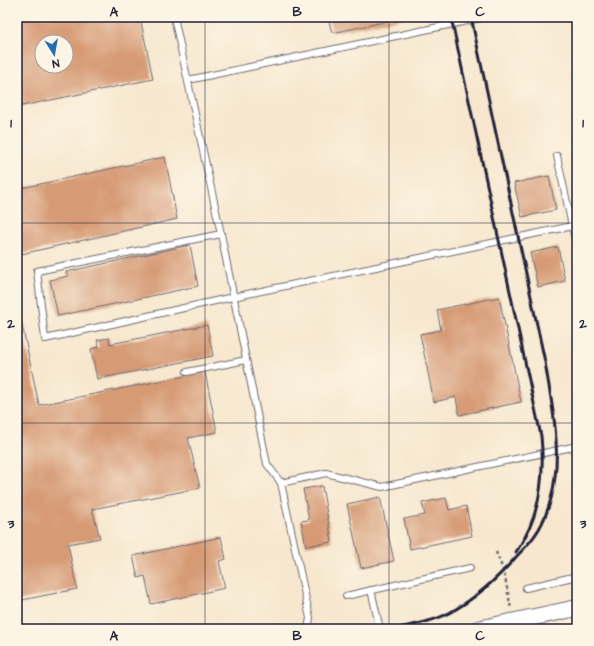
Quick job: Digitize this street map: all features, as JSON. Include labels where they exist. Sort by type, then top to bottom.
[{"type":"street","points":[[478,629],[497,627],[577,608]]},
{"type":"lane","points":[[174,17],[221,234],[268,464],[281,483],[310,618],[308,629]]},
{"type":"lane","points":[[188,80],[486,17]]},
{"type":"lane","points":[[557,156],[574,225],[577,249]]},
{"type":"lane","points":[[221,234],[36,271],[45,339],[233,297],[574,225]]},
{"type":"lane","points":[[187,372],[246,360]]},
{"type":"lane","points":[[281,483],[326,474],[382,488],[577,446]]},
{"type":"lane","points":[[346,596],[470,568]]},
{"type":"lane","points":[[526,588],[577,576]]},
{"type":"lane","points":[[370,590],[380,629]]},
{"type":"path","points":[[496,552],[522,620]]},
{"type":"building","points":[[17,17],[140,17],[153,79],[17,107]]},
{"type":"building","points":[[328,17],[403,17],[403,18],[332,33]]},
{"type":"building","points":[[165,157],[177,219],[17,255],[17,189]]},
{"type":"building","points":[[549,176],[556,210],[522,217],[514,183]]},
{"type":"building","points":[[190,245],[198,286],[58,316],[50,280],[68,276],[66,272]]},
{"type":"building","points":[[558,247],[565,281],[538,287],[530,253]]},
{"type":"building","points":[[499,297],[521,402],[459,415],[456,397],[434,402],[420,334],[441,330],[437,310]]},
{"type":"building","points":[[17,301],[39,405],[205,372],[217,432],[188,438],[200,488],[92,509],[100,538],[68,544],[77,589],[17,601]]},
{"type":"building","points":[[207,325],[213,356],[97,379],[91,349],[99,347],[97,340],[109,338],[110,344]]},
{"type":"building","points":[[322,486],[332,542],[306,546],[301,521],[309,520],[303,489]]},
{"type":"building","points":[[380,497],[394,561],[361,568],[347,504]]},
{"type":"building","points":[[446,498],[449,510],[466,506],[472,536],[410,549],[404,519],[425,515],[422,503]]},
{"type":"building","points":[[221,537],[226,559],[219,561],[225,588],[151,604],[145,576],[138,578],[133,556]]},
{"type":"railway","points":[[451,17],[541,436],[542,467],[536,511],[531,525],[516,552]]},
{"type":"railway","points":[[394,629],[429,621],[449,613],[477,595],[493,581],[526,547],[539,529],[550,503],[555,477],[556,434],[545,362],[471,17]]}]
